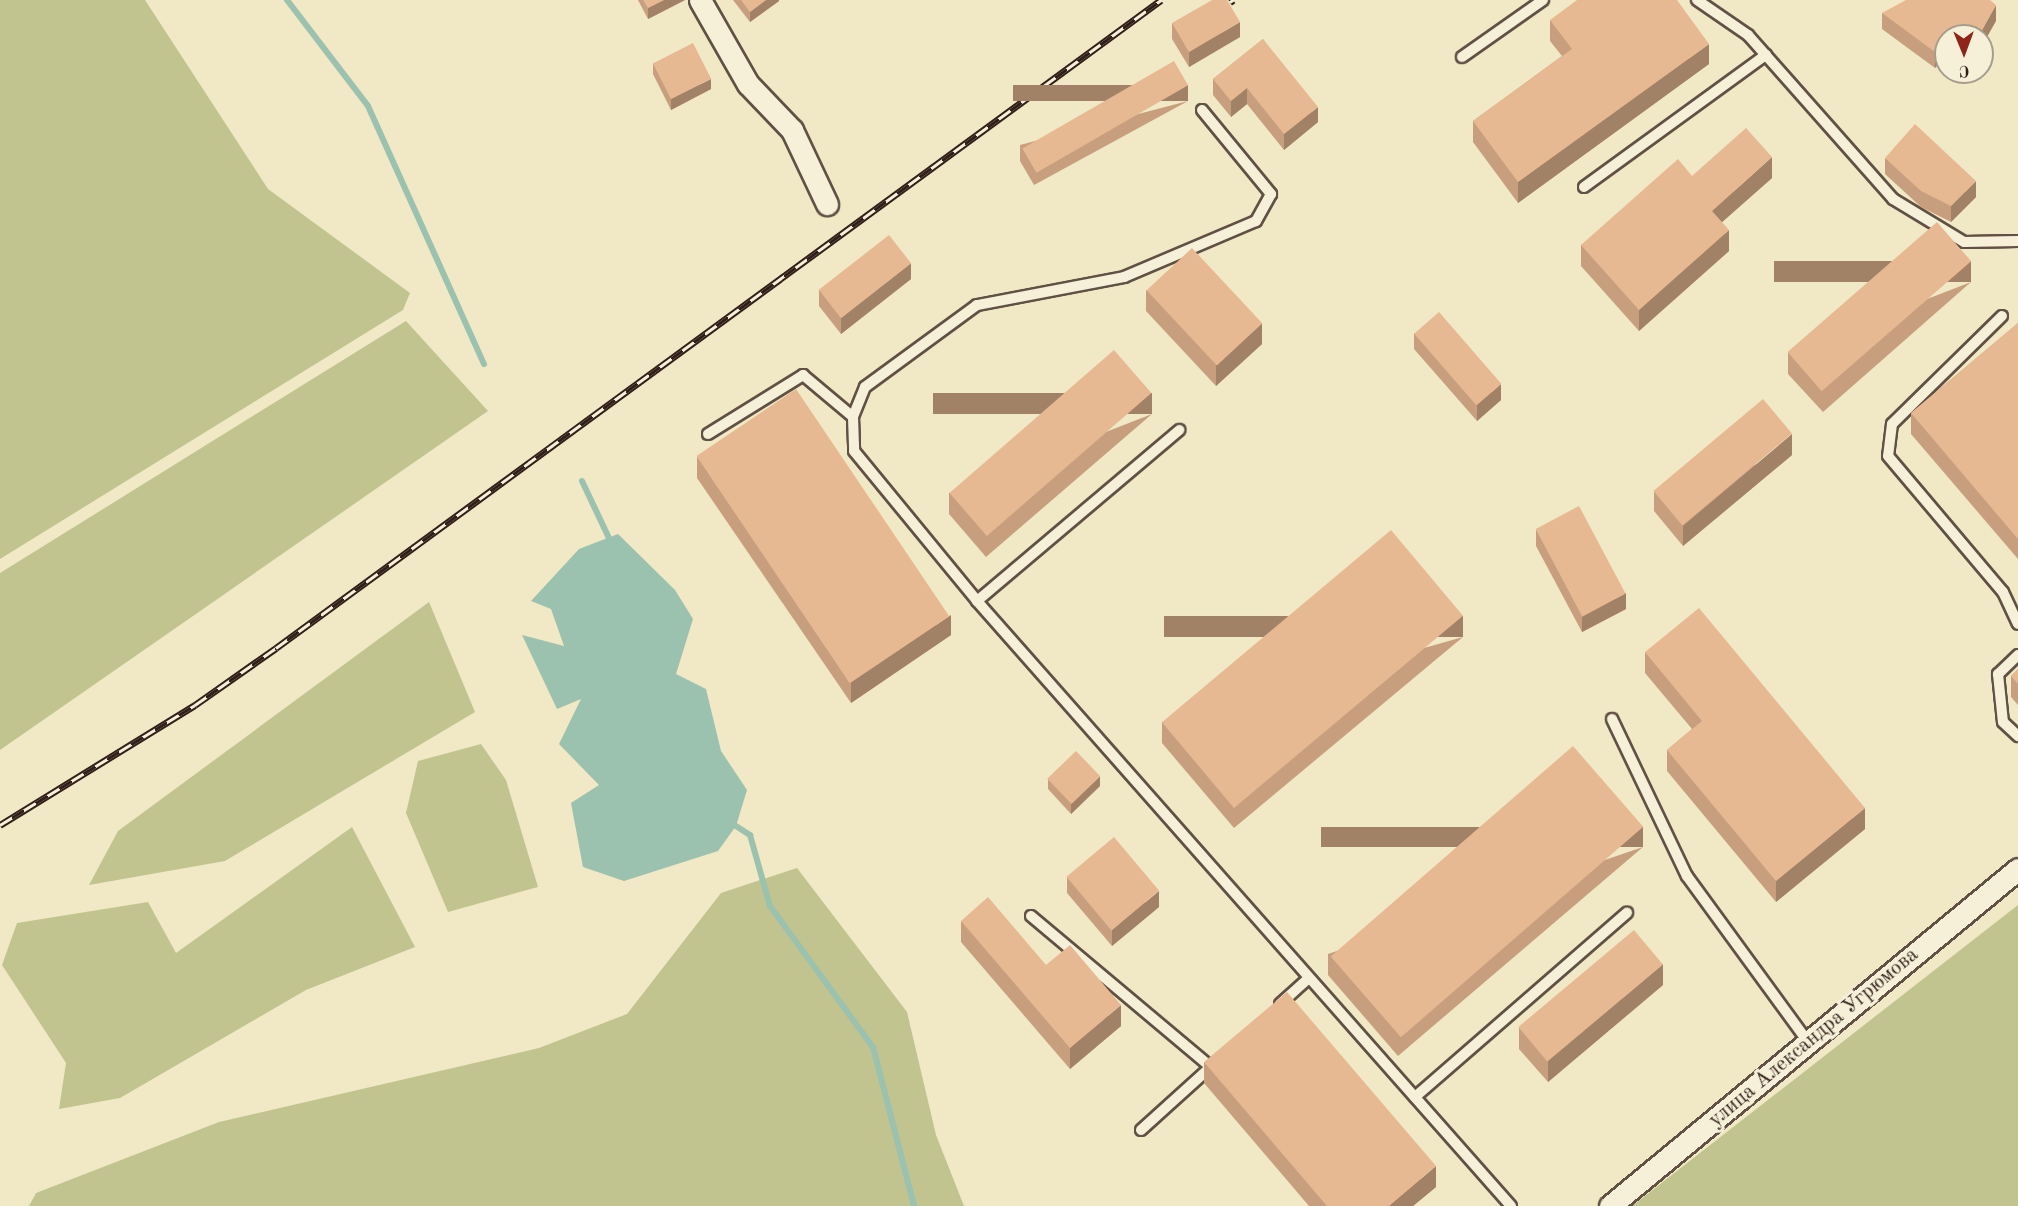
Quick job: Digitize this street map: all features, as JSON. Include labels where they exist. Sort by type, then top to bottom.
[{"type":"street","points":[[702,1],[748,84],[792,130],[827,204]]},
{"type":"street","name":"улица Александра Угрюмова","points":[[1610,1206],[2018,869]]},
{"type":"lane","points":[[1462,57],[1543,0]]},
{"type":"lane","points":[[1697,0],[1748,35],[1893,199],[1964,242],[2018,241]]},
{"type":"lane","points":[[1584,187],[1766,55]]},
{"type":"lane","points":[[1202,110],[1271,194],[1256,221],[1124,277],[977,305],[865,387],[853,417],[854,451],[977,601],[1511,1206]]},
{"type":"lane","points":[[2002,316],[1892,424],[1888,456],[2003,592],[2018,624]]},
{"type":"lane","points":[[708,434],[803,375],[853,417]]},
{"type":"lane","points":[[977,601],[1179,430]]},
{"type":"lane","points":[[2018,655],[1998,674],[2003,722],[2018,736]]},
{"type":"lane","points":[[1612,719],[1687,876],[1808,1042]]},
{"type":"lane","points":[[1415,1097],[1627,913]]},
{"type":"lane","points":[[1031,916],[1215,1063],[1141,1130]]},
{"type":"lane","points":[[1268,1015],[1309,978]]},
{"type":"shaded area","points":[[0,0],[145,0],[268,189],[410,293],[403,310],[0,559]]},
{"type":"shaded area","points":[[406,321],[488,411],[0,750],[0,573]]},
{"type":"shaded area","points":[[618,534],[675,590],[693,619],[676,674],[706,689],[721,751],[747,790],[736,826],[718,851],[624,881],[583,867],[571,803],[599,785],[559,744],[581,699],[557,709],[522,635],[564,646],[551,609],[531,601],[579,549]]},
{"type":"shaded area","points":[[429,602],[475,712],[225,861],[89,885],[118,831]]},
{"type":"shaded area","points":[[481,744],[506,780],[538,887],[448,912],[406,813],[418,761]]},
{"type":"shaded area","points":[[352,827],[415,947],[306,990],[120,1098],[59,1109],[66,1063],[2,965],[17,923],[148,902],[176,953]]},
{"type":"shaded area","points":[[797,868],[907,1012],[936,1135],[964,1206],[29,1206],[36,1193],[219,1122],[539,1048],[627,1014],[721,893]]},
{"type":"shaded area","points":[[2018,905],[2018,1206],[1632,1206]]},
{"type":"building","points":[[643,0],[664,0],[648,8]]},
{"type":"building","points":[[741,0],[766,0],[750,12]]},
{"type":"building","points":[[1212,0],[1227,0],[1240,22],[1189,52],[1172,23]]},
{"type":"building","points":[[1577,0],[1677,0],[1709,44],[1518,182],[1473,121],[1572,49],[1550,20]]},
{"type":"building","points":[[1906,0],[1990,0],[1996,5],[1986,24],[1934,24],[1934,51],[1882,13]]},
{"type":"building","points":[[1263,39],[1318,107],[1284,134],[1247,88],[1231,101],[1213,79]]},
{"type":"building","points":[[693,43],[711,79],[671,99],[653,63]]},
{"type":"building","points":[[1174,61],[1188,85],[1036,173],[1022,149]]},
{"type":"building","points":[[1915,124],[1976,181],[1951,206],[1921,191],[1885,158]]},
{"type":"building","points":[[1746,128],[1772,157],[1712,211],[1729,230],[1639,310],[1581,245],[1678,159],[1692,176]]},
{"type":"building","points":[[1937,222],[1971,261],[1822,391],[1788,352]]},
{"type":"building","points":[[889,235],[911,263],[841,318],[819,290]]},
{"type":"building","points":[[1192,248],[1262,323],[1217,366],[1147,290]]},
{"type":"building","points":[[1439,312],[1501,384],[1476,405],[1414,334]]},
{"type":"building","points":[[2018,323],[2018,539],[1911,413]]},
{"type":"building","points":[[1114,350],[1151,393],[987,536],[949,493]]},
{"type":"building","points":[[796,389],[949,616],[850,683],[697,456]]},
{"type":"building","points":[[1763,399],[1792,433],[1682,525],[1653,491]]},
{"type":"building","points":[[1579,506],[1625,593],[1582,616],[1536,529]]},
{"type":"building","points":[[1391,530],[1463,616],[1234,808],[1162,722]]},
{"type":"building","points":[[1699,608],[1865,808],[1776,881],[1667,750],[1702,721],[1645,652]]},
{"type":"building","points":[[2018,669],[2018,684],[2011,676]]},
{"type":"building","points":[[1573,746],[1643,827],[1401,1037],[1331,957]]},
{"type":"building","points":[[1076,751],[1100,776],[1072,804],[1047,779]]},
{"type":"building","points":[[1114,837],[1159,891],[1112,930],[1067,877]]},
{"type":"building","points":[[988,897],[1046,965],[1070,945],[1121,1005],[1070,1048],[961,921]]},
{"type":"building","points":[[1634,930],[1663,964],[1547,1062],[1518,1027]]},
{"type":"building","points":[[1287,992],[1436,1166],[1389,1206],[1327,1206],[1204,1062]]},
{"type":"waterway","points":[[287,0],[368,106],[484,364]]},
{"type":"waterway","points":[[582,481],[609,538]]},
{"type":"waterway","points":[[736,826],[750,835],[770,906],[873,1047],[914,1206]]},
{"type":"railway","points":[[0,825],[195,705],[276,648],[1161,0]]}]
